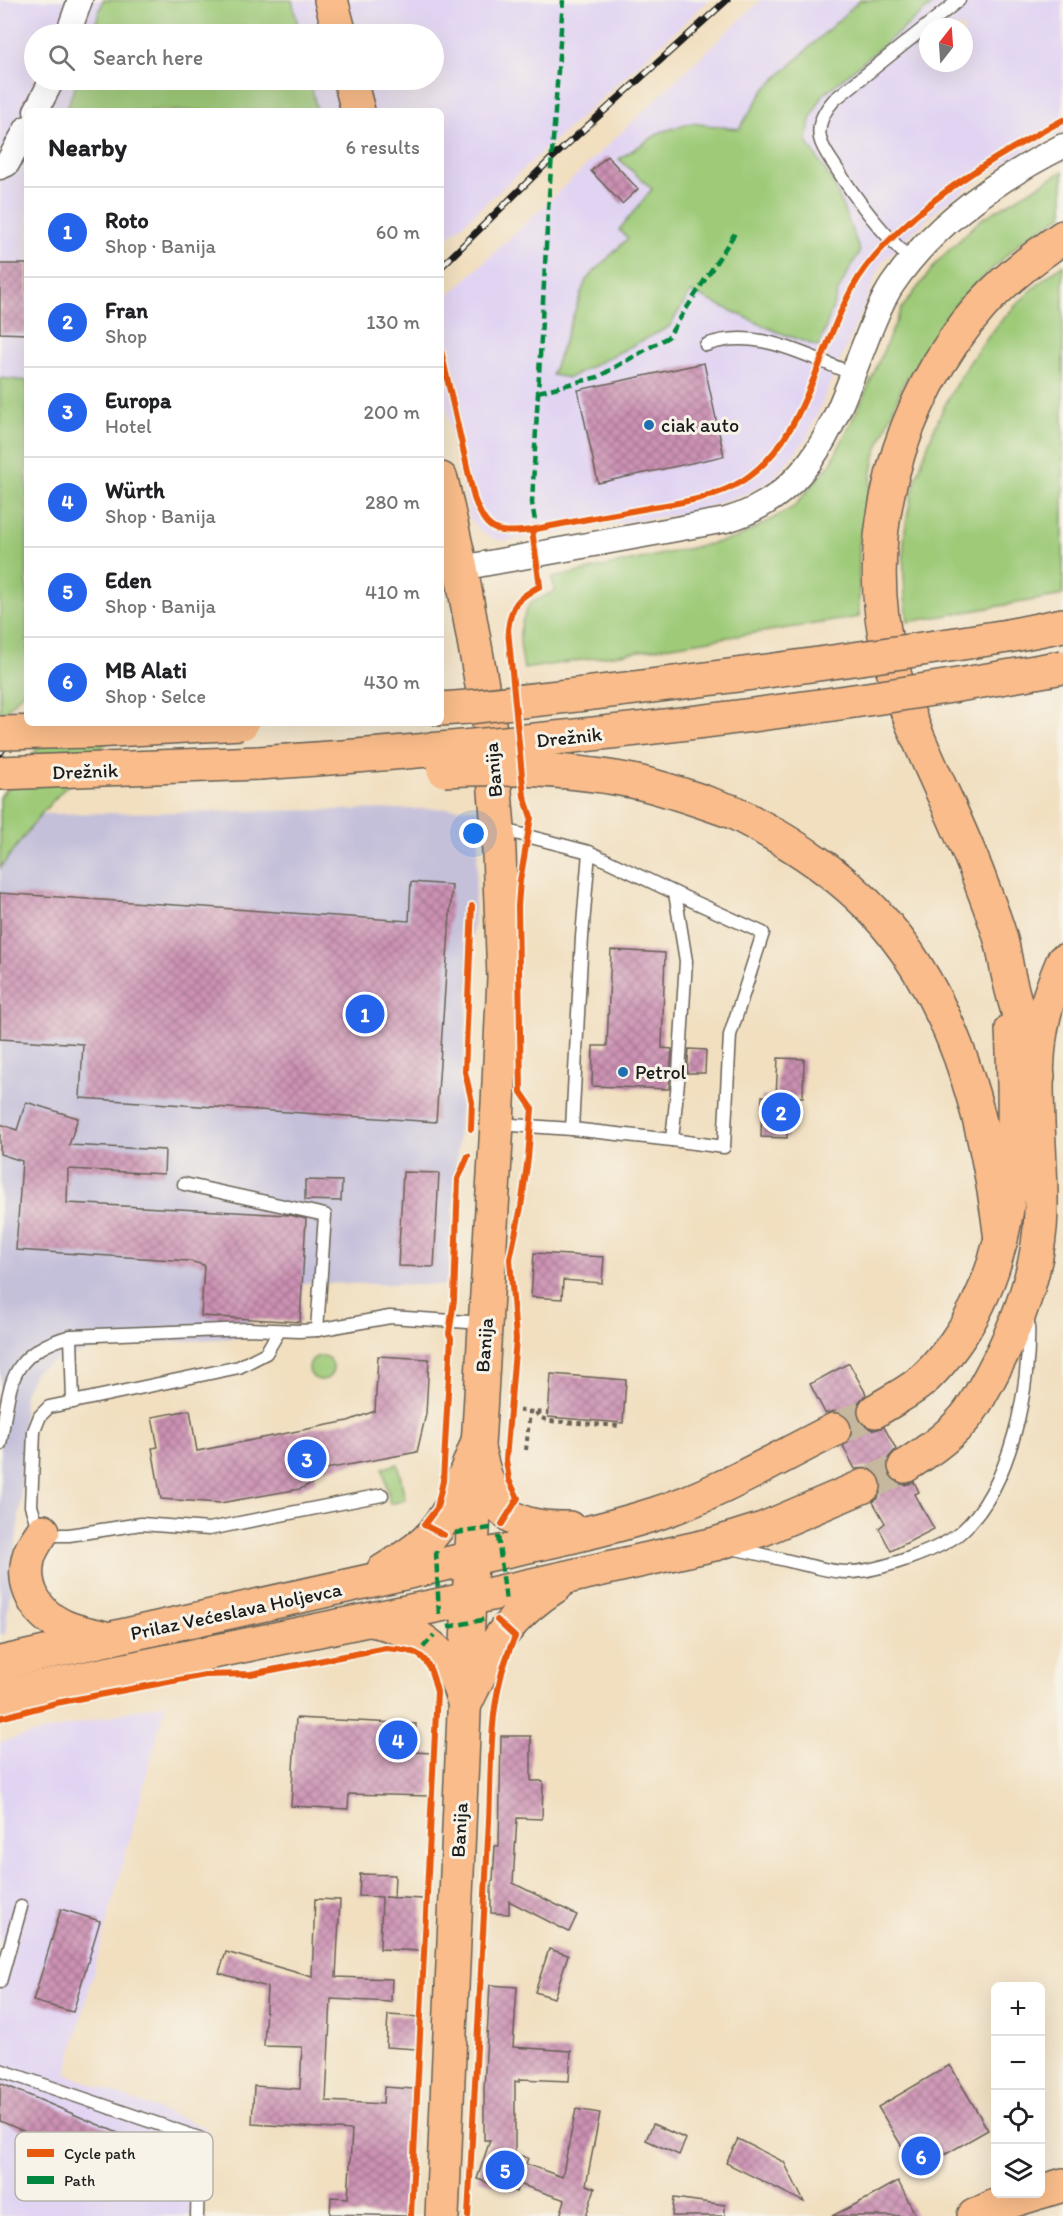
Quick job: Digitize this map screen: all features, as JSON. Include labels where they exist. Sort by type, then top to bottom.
[{"type":"main road","points":[[331,0],[337,24]]},
{"type":"main road","points":[[353,90],[357,108]]},
{"type":"main road","points":[[1038,1076],[1010,982],[1001,940],[980,880],[918,741],[893,669],[883,614],[882,543],[891,481],[902,439],[914,409],[945,354],[981,306],[1030,260],[1063,237]]},
{"type":"main road","name":"Banija","points":[[442,2216],[471,1558],[504,994],[498,828],[489,730],[461,568],[444,492]]},
{"type":"main road","name":"Drežnik","points":[[444,709],[647,688],[827,664],[1008,636],[1063,625]]},
{"type":"main road","name":"Drežnik","points":[[0,773],[259,763],[472,747],[632,730],[875,698],[1063,666]]},
{"type":"main road","name":"Drežnik","points":[[0,733],[186,726]]},
{"type":"main road","points":[[259,763],[284,774],[309,777],[475,769],[525,768],[561,771],[633,781],[684,795],[733,812],[772,832],[821,864],[858,897],[891,931],[922,975],[949,1028],[972,1090],[996,1196],[1001,1240]]},
{"type":"main road","points":[[905,1466],[934,1446],[963,1421],[983,1391],[1009,1343],[1026,1293],[1041,1214],[1038,1076],[1041,1027],[1050,992],[1063,961]]},
{"type":"main road","points":[[875,1411],[919,1384],[944,1358],[968,1324],[989,1283],[1001,1240],[1009,1190],[1014,1127],[1014,1060],[1010,982]]},
{"type":"main road","points":[[477,1444],[485,1479],[499,1507],[508,1515],[551,1528],[610,1527],[699,1497],[834,1430]]},
{"type":"main road","points":[[360,1584],[393,1565],[427,1540],[449,1507],[477,1444]]},
{"type":"main road","name":"Prilaz Većeslava Holjevca","points":[[0,1695],[470,1599],[715,1544],[763,1529],[864,1486]]},
{"type":"main road","name":"Prilaz Većeslava Holjevca","points":[[0,1663],[610,1527]]},
{"type":"main road","points":[[43,1531],[28,1559],[27,1573],[32,1598],[49,1619],[63,1626],[110,1639]]},
{"type":"main road","points":[[465,1704],[505,1628],[532,1601],[571,1575]]},
{"type":"main road","points":[[366,1619],[390,1624],[410,1632],[427,1643],[442,1658],[455,1677],[465,1704]]},
{"type":"main road","points":[[1045,2191],[1063,2185]]},
{"type":"main road","points":[[974,2216],[1019,2198]]},
{"type":"street","points":[[72,24],[80,0]]},
{"type":"street","points":[[38,108],[47,90]]},
{"type":"street","points":[[0,167],[7,164],[24,133]]},
{"type":"street","points":[[461,568],[726,520],[762,506],[782,492],[801,474],[816,454],[834,420],[883,300],[911,260],[942,227],[988,190],[1063,146]]},
{"type":"lane","points":[[911,260],[890,240],[855,199],[824,148],[819,137],[820,123],[825,110],[834,100],[959,0]]},
{"type":"lane","points":[[706,345],[719,340],[746,338],[765,341],[853,374]]},
{"type":"lane","points":[[497,1124],[572,1129],[724,1147],[730,1035],[763,933],[589,852],[498,828]]},
{"type":"lane","points":[[572,1129],[589,852]]},
{"type":"lane","points":[[672,1140],[686,961],[675,893]]},
{"type":"lane","points":[[184,1184],[325,1215],[316,1330]]},
{"type":"lane","points":[[715,1544],[849,1573],[878,1569],[924,1552],[960,1534],[983,1508],[999,1475],[1012,1439],[1023,1394],[1029,1350],[1026,1293]]},
{"type":"lane","points":[[0,1444],[10,1382],[20,1365],[35,1350],[50,1341],[71,1336],[248,1329],[316,1330],[390,1317],[485,1323]]},
{"type":"lane","points":[[279,1331],[266,1353],[238,1367],[49,1407],[40,1416],[34,1431],[31,1506],[33,1518],[43,1531],[55,1535],[141,1524],[209,1529],[382,1495]]},
{"type":"lane","points":[[71,1336],[73,1402]]},
{"type":"lane","points":[[0,1982],[21,1907]]},
{"type":"lane","points":[[0,2070],[181,2132]]},
{"type":"lane","points":[[197,2201],[197,2216]]},
{"type":"path","points":[[510,1410],[548,1413]]},
{"type":"path","points":[[526,1450],[530,1412]]},
{"type":"path","points":[[536,1412],[538,1417],[549,1421],[621,1426]]},
{"type":"shaded area","points":[[0,0],[709,0],[444,241],[444,108],[24,108],[24,381],[0,378]]},
{"type":"shaded area","points":[[761,0],[1063,0],[1063,132],[1015,156],[941,206],[883,261],[807,438],[774,478],[747,493],[693,512],[504,541],[490,537],[479,530],[470,519],[444,399],[444,300]]},
{"type":"shaded area","points":[[481,808],[448,1285],[303,1283],[300,1322],[249,1319],[247,1337],[106,1346],[54,1361],[34,1372],[24,1394],[21,1502],[5,1634],[0,1635],[0,868],[41,814]]},
{"type":"shaded area","points":[[166,1703],[66,2074],[206,2128],[206,2132],[15,2132],[15,2201],[201,2201],[200,2216],[0,2216],[0,1742]]},
{"type":"green space","points":[[103,0],[292,0],[298,24],[95,24]]},
{"type":"green space","points":[[860,0],[938,0],[823,95],[810,120],[807,142],[833,182],[860,251],[839,289],[819,347],[775,331],[691,292],[669,327],[569,378],[552,375],[586,280],[628,238],[619,230],[652,189],[619,159],[661,132],[691,123],[739,129],[764,90]]},
{"type":"green space","points":[[73,90],[312,90],[316,108],[67,108]]},
{"type":"green space","points":[[1063,171],[1063,215],[1027,236],[958,301],[903,384],[875,456],[859,546],[859,617],[524,669],[520,642],[522,620],[530,603],[555,591],[552,578],[737,538],[794,507],[831,463],[863,398],[902,308],[939,260],[980,220]]},
{"type":"green space","points":[[1063,264],[1063,595],[908,622],[904,576],[905,531],[915,484],[935,427],[947,400],[978,350],[1017,304]]},
{"type":"green space","points":[[0,378],[24,381],[24,690],[0,718]]},
{"type":"green space","points":[[55,726],[121,726],[41,814],[0,868],[0,797]]},
{"type":"green space","points":[[321,1356],[329,1360],[333,1368],[329,1376],[321,1380],[313,1376],[309,1368],[313,1360]]},
{"type":"green space","points":[[398,1464],[405,1500],[390,1504],[383,1468]]},
{"type":"building","points":[[607,156],[638,189],[622,204],[591,171]]},
{"type":"building","points":[[0,264],[24,264],[24,334],[0,333]]},
{"type":"building","points":[[704,363],[724,456],[598,483],[578,390]]},
{"type":"building","points":[[411,882],[452,885],[436,1122],[80,1098],[83,1044],[0,1039],[0,893],[409,921]]},
{"type":"building","points":[[611,950],[665,953],[662,1048],[672,1049],[669,1089],[592,1086],[593,1046],[607,1046]]},
{"type":"building","points":[[689,1049],[706,1050],[705,1073],[687,1073]]},
{"type":"building","points":[[778,1058],[804,1059],[803,1097],[776,1096]]},
{"type":"building","points":[[762,1096],[788,1097],[787,1138],[761,1137]]},
{"type":"building","points":[[26,1102],[78,1118],[69,1145],[165,1150],[164,1174],[68,1169],[67,1203],[289,1215],[306,1219],[300,1322],[201,1316],[204,1265],[189,1261],[16,1250],[22,1161],[0,1154],[0,1124],[17,1130]]},
{"type":"building","points":[[403,1172],[439,1173],[434,1267],[398,1266]]},
{"type":"building","points":[[305,1180],[342,1181],[341,1201],[305,1200]]},
{"type":"building","points":[[534,1253],[604,1257],[602,1283],[563,1280],[562,1299],[531,1297]]},
{"type":"building","points":[[378,1356],[429,1359],[426,1414],[417,1452],[315,1471],[315,1482],[300,1489],[220,1503],[161,1499],[152,1448],[158,1447],[152,1417],[190,1410],[197,1451],[348,1421],[375,1411]]},
{"type":"building","points":[[849,1363],[866,1394],[858,1403],[856,1411],[859,1420],[867,1428],[875,1430],[884,1427],[896,1449],[888,1458],[886,1466],[889,1476],[897,1483],[905,1485],[914,1482],[919,1492],[915,1494],[934,1529],[891,1551],[879,1528],[885,1523],[873,1502],[879,1497],[882,1489],[881,1478],[875,1471],[867,1468],[855,1469],[843,1446],[849,1441],[853,1432],[850,1421],[845,1415],[836,1411],[825,1413],[810,1384]]},
{"type":"building","points":[[551,1374],[626,1380],[623,1423],[548,1417]]},
{"type":"building","points":[[296,1718],[416,1724],[414,1752],[432,1753],[430,1796],[349,1794],[348,1809],[291,1806]]},
{"type":"building","points":[[501,1736],[531,1736],[531,1781],[543,1781],[542,1819],[517,1818],[513,1883],[577,1915],[569,1932],[509,1901],[509,1914],[491,1913],[491,1881],[493,1881],[495,1846],[499,1846]]},
{"type":"building","points":[[360,1874],[395,1875],[394,1897],[423,1899],[420,1951],[380,1949],[382,1897],[359,1896]]},
{"type":"building","points":[[315,1899],[340,1900],[336,1977],[392,1979],[391,2002],[331,1999],[326,2101],[383,2104],[384,2087],[414,2089],[408,2216],[330,2214],[331,2197],[348,2198],[352,2130],[252,2124],[254,2086],[300,2089],[302,2047],[264,2046],[267,1987],[219,1973],[226,1952],[312,1977]]},
{"type":"building","points":[[61,1909],[100,1921],[73,2012],[33,2001]]},
{"type":"building","points":[[549,1949],[568,1955],[554,1998],[535,1992]]},
{"type":"building","points":[[490,1985],[517,1987],[513,2047],[571,2051],[569,2081],[519,2079],[519,2082],[515,2081],[515,2154],[528,2158],[526,2164],[562,2177],[576,2109],[600,2113],[586,2185],[595,2188],[586,2216],[560,2216],[565,2200],[519,2184],[516,2192],[477,2179],[490,2140],[484,2140],[484,2088]]},
{"type":"building","points":[[388,2015],[419,2017],[417,2049],[386,2047]]},
{"type":"building","points":[[950,2065],[988,2130],[918,2173],[878,2107]]},
{"type":"building","points":[[0,2083],[116,2132],[25,2132],[0,2121]]},
{"type":"building","points":[[653,2124],[686,2139],[679,2155],[646,2140]]},
{"type":"building","points":[[738,2139],[784,2162],[804,2202],[726,2163]]},
{"type":"building","points":[[898,2181],[916,2216],[832,2216],[868,2198]]},
{"type":"building","points":[[674,2198],[725,2205],[725,2216],[672,2216]]},
{"type":"tunnel","points":[[834,1430],[875,1411]]},
{"type":"tunnel","points":[[864,1486],[905,1466]]},
{"type":"railway","points":[[444,264],[551,159],[727,0]]},
{"type":"railway","points":[[0,753],[24,721]]},
{"type":"marked path","points":[[537,533],[532,503],[548,210],[563,0]]},
{"type":"marked path","points":[[538,392],[598,377],[668,337],[737,230]]},
{"type":"marked path","points":[[455,1533],[491,1528]]},
{"type":"marked path","points":[[498,1536],[506,1601]]},
{"type":"marked path","points":[[436,1551],[439,1617]]},
{"type":"marked path","points":[[448,1627],[487,1619]]},
{"type":"marked path","points":[[422,1657],[418,1653],[434,1635]]},
{"type":"cycle path","points":[[532,530],[694,499],[719,492],[742,481],[764,464],[796,418],[841,311],[858,279],[880,250],[917,214],[956,184],[1063,120]]},
{"type":"cycle path","points":[[444,364],[474,498],[479,510],[483,518],[494,529],[510,532],[532,530],[540,586],[526,594],[517,603],[511,614],[508,630],[524,796],[531,817],[518,906],[521,1092],[532,1108],[521,1207],[510,1259],[516,1339],[506,1460],[509,1480],[518,1498],[502,1524]]},
{"type":"cycle path","points":[[471,1129],[472,1102],[465,1072],[472,906]]},
{"type":"cycle path","points":[[444,1535],[424,1525],[437,1508],[443,1481],[451,1338],[449,1334],[454,1300],[458,1179],[468,1156]]},
{"type":"cycle path","points":[[468,2216],[492,1736],[499,1685],[505,1661],[515,1637],[497,1620]]},
{"type":"cycle path","points":[[0,1718],[56,1703],[205,1675],[251,1674],[386,1648],[416,1653],[427,1663],[437,1692],[411,2216]]},
{"type":"place","name":"ciak auto","points":[[649,425]]},
{"type":"place","name":"Roto","points":[[365,1014]]},
{"type":"place","name":"Petrol","points":[[623,1072]]},
{"type":"place","name":"Fran","points":[[781,1112]]},
{"type":"place","name":"Europa","points":[[307,1459]]},
{"type":"place","name":"Würth","points":[[398,1740]]},
{"type":"place","name":"MB Alati","points":[[921,2156]]},
{"type":"place","name":"Eden","points":[[505,2170]]}]
